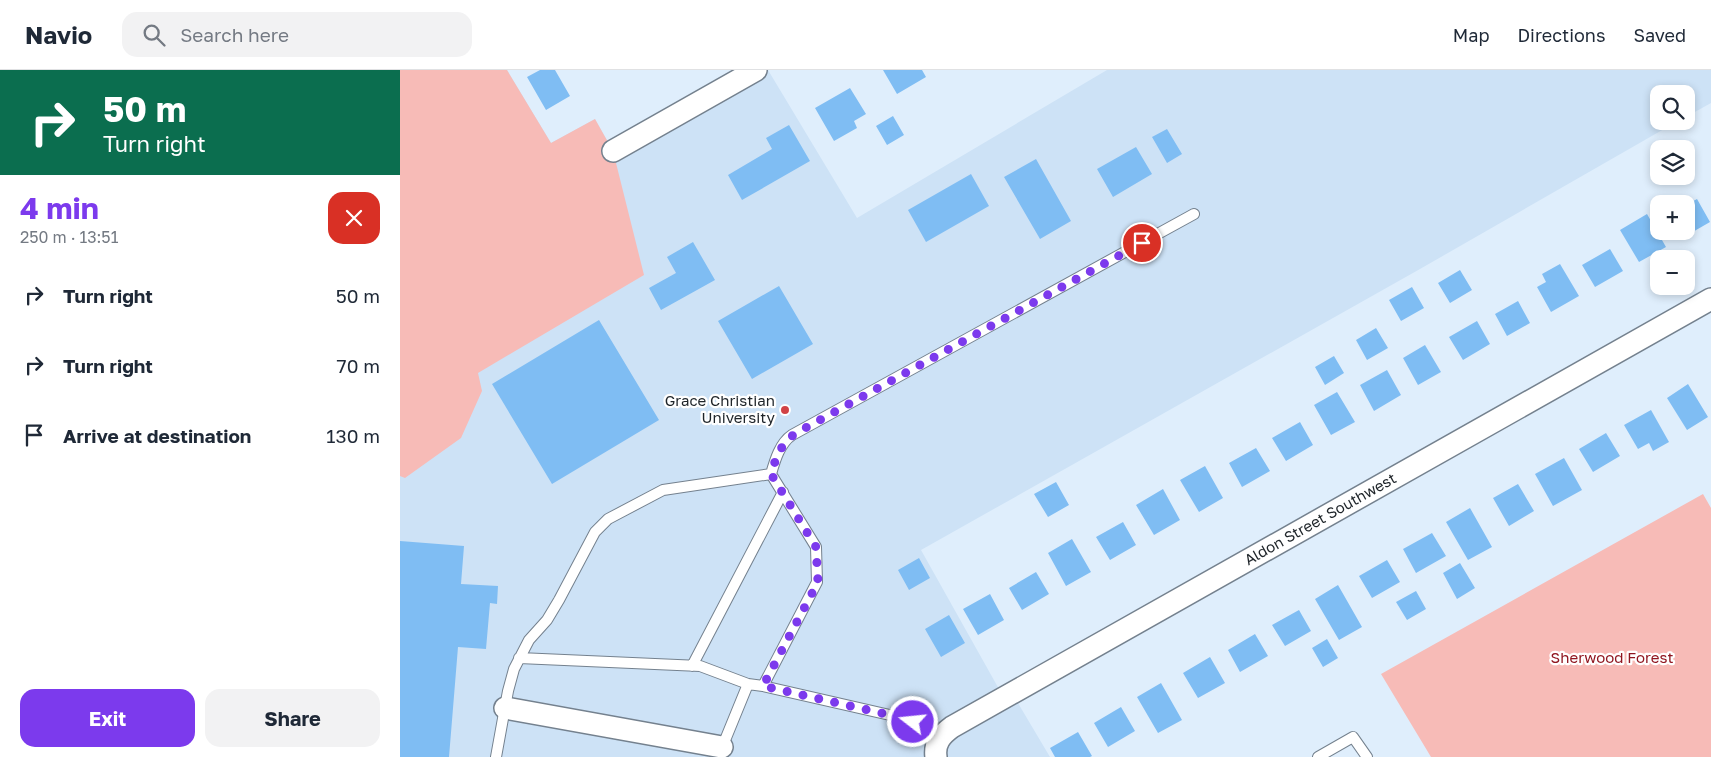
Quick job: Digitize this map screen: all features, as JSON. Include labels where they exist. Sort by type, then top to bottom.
[{"type":"street","points":[[613,151],[756,70]]},
{"type":"street","name":"Aldon Street Southwest","points":[[937,747],[952,727],[1711,299]]},
{"type":"street","points":[[505,708],[720,752]]},
{"type":"lane","points":[[771,474],[777,456],[792,435],[1194,214]]},
{"type":"lane","points":[[763,686],[818,582],[816,547],[771,474]]},
{"type":"lane","points":[[496,757],[510,680],[519,658],[529,640],[547,620],[556,606],[595,532],[608,519],[663,490],[771,474]]},
{"type":"lane","points":[[692,666],[783,492]]},
{"type":"lane","points":[[519,658],[706,668],[748,684],[903,718],[921,726],[937,747]]},
{"type":"lane","points":[[720,752],[748,684]]},
{"type":"lane","points":[[1318,757],[1354,737],[1367,757]]},
{"type":"shaded area","name":"Grace Christian University","points":[[400,70],[507,70],[551,143],[595,119],[613,151],[756,70],[768,70],[857,218],[1107,70],[1711,70],[1711,103],[1695,112],[1695,85],[1650,85],[1650,130],[1662,130],[921,550],[1004,698],[1012,693],[1050,757],[400,757]]},
{"type":"green space","points":[[400,70],[507,70],[551,143],[595,119],[613,151],[644,275],[478,373],[482,391],[461,438],[405,478],[400,476]]},
{"type":"green space","name":"Sherwood Forest","points":[[1703,494],[1711,508],[1711,757],[1431,757],[1381,674]]},
{"type":"building","points":[[540,70],[555,70],[570,96],[546,110],[527,77]]},
{"type":"building","points":[[883,70],[922,70],[926,77],[897,94]]},
{"type":"building","points":[[850,88],[866,114],[854,121],[857,128],[834,141],[815,108]]},
{"type":"building","points":[[893,116],[904,135],[887,145],[876,126]]},
{"type":"building","points":[[789,125],[810,161],[742,200],[728,175],[772,149],[766,138]]},
{"type":"building","points":[[1167,129],[1182,154],[1167,163],[1152,137]]},
{"type":"building","points":[[1136,147],[1152,174],[1113,197],[1097,169]]},
{"type":"building","points":[[1036,159],[1071,221],[1040,239],[1004,177]]},
{"type":"building","points":[[971,174],[989,206],[926,242],[908,210]]},
{"type":"building","points":[[1697,199],[1710,222],[1695,231],[1695,200]]},
{"type":"building","points":[[1647,214],[1650,219],[1650,240],[1662,240],[1666,247],[1661,250],[1650,250],[1650,256],[1639,262],[1620,230]]},
{"type":"building","points":[[693,242],[715,280],[661,310],[649,288],[676,273],[667,257]]},
{"type":"building","points":[[1610,249],[1623,271],[1595,287],[1582,265]]},
{"type":"building","points":[[1560,264],[1579,296],[1551,312],[1537,287],[1546,282],[1542,274]]},
{"type":"building","points":[[1460,270],[1472,290],[1450,303],[1438,283]]},
{"type":"building","points":[[779,286],[813,344],[752,379],[718,321]]},
{"type":"building","points":[[1412,287],[1424,308],[1401,321],[1389,300]]},
{"type":"building","points":[[1518,301],[1530,323],[1507,336],[1495,314]]},
{"type":"building","points":[[599,320],[659,420],[552,484],[492,384]]},
{"type":"building","points":[[1477,321],[1490,344],[1463,360],[1449,337]]},
{"type":"building","points":[[1376,328],[1388,348],[1367,360],[1356,340]]},
{"type":"building","points":[[1425,345],[1441,372],[1418,385],[1403,358]]},
{"type":"building","points":[[1334,356],[1344,373],[1325,385],[1315,367]]},
{"type":"building","points":[[1387,370],[1401,395],[1374,411],[1360,385]]},
{"type":"building","points":[[1688,384],[1708,417],[1687,430],[1667,398]]},
{"type":"building","points":[[1337,392],[1355,422],[1331,435],[1314,405]]},
{"type":"building","points":[[1651,410],[1669,442],[1653,451],[1649,443],[1638,449],[1624,425]]},
{"type":"building","points":[[1300,422],[1313,445],[1286,461],[1272,438]]},
{"type":"building","points":[[1606,433],[1620,456],[1593,472],[1579,449]]},
{"type":"building","points":[[1256,448],[1270,471],[1242,487],[1229,463]]},
{"type":"building","points":[[1564,458],[1582,490],[1553,506],[1535,474]]},
{"type":"building","points":[[1205,466],[1223,498],[1199,512],[1180,480]]},
{"type":"building","points":[[1056,482],[1069,505],[1048,517],[1034,494]]},
{"type":"building","points":[[1518,484],[1534,511],[1509,526],[1493,498]]},
{"type":"building","points":[[1163,489],[1180,520],[1154,535],[1136,505]]},
{"type":"building","points":[[1470,508],[1492,547],[1468,560],[1446,522]]},
{"type":"building","points":[[1123,522],[1136,545],[1110,560],[1096,537]]},
{"type":"building","points":[[1432,533],[1446,556],[1416,573],[1403,549]]},
{"type":"building","points":[[1072,539],[1091,572],[1066,586],[1048,553]]},
{"type":"building","points":[[400,541],[464,546],[461,584],[498,586],[497,604],[490,603],[486,649],[458,647],[449,757],[400,757]]},
{"type":"building","points":[[919,558],[930,578],[909,590],[898,570]]},
{"type":"building","points":[[1387,560],[1400,582],[1372,598],[1359,576]]},
{"type":"building","points":[[1460,563],[1475,588],[1457,599],[1443,573]]},
{"type":"building","points":[[1036,572],[1049,594],[1022,610],[1009,588]]},
{"type":"building","points":[[1338,585],[1362,627],[1339,640],[1315,599]]},
{"type":"building","points":[[1416,591],[1426,609],[1407,620],[1396,602]]},
{"type":"building","points":[[990,594],[1004,620],[978,635],[963,609]]},
{"type":"building","points":[[1299,610],[1311,631],[1285,646],[1272,625]]},
{"type":"building","points":[[949,615],[965,643],[941,657],[925,629]]},
{"type":"building","points":[[1255,634],[1268,656],[1240,672],[1228,650]]},
{"type":"building","points":[[1327,639],[1338,658],[1323,667],[1312,648]]},
{"type":"building","points":[[1210,657],[1225,683],[1198,698],[1183,673]]},
{"type":"building","points":[[1161,683],[1182,720],[1158,733],[1137,697]]},
{"type":"building","points":[[1121,707],[1135,731],[1108,747],[1094,723]]},
{"type":"building","points":[[1078,732],[1092,756],[1055,757],[1050,748]]},
{"type":"place","name":"Grace Christian University","points":[[785,410]]},
{"type":"route","points":[[913,722],[903,718],[763,686],[818,582],[816,547],[771,474],[777,456],[788,438],[798,432],[1142,243]]}]
